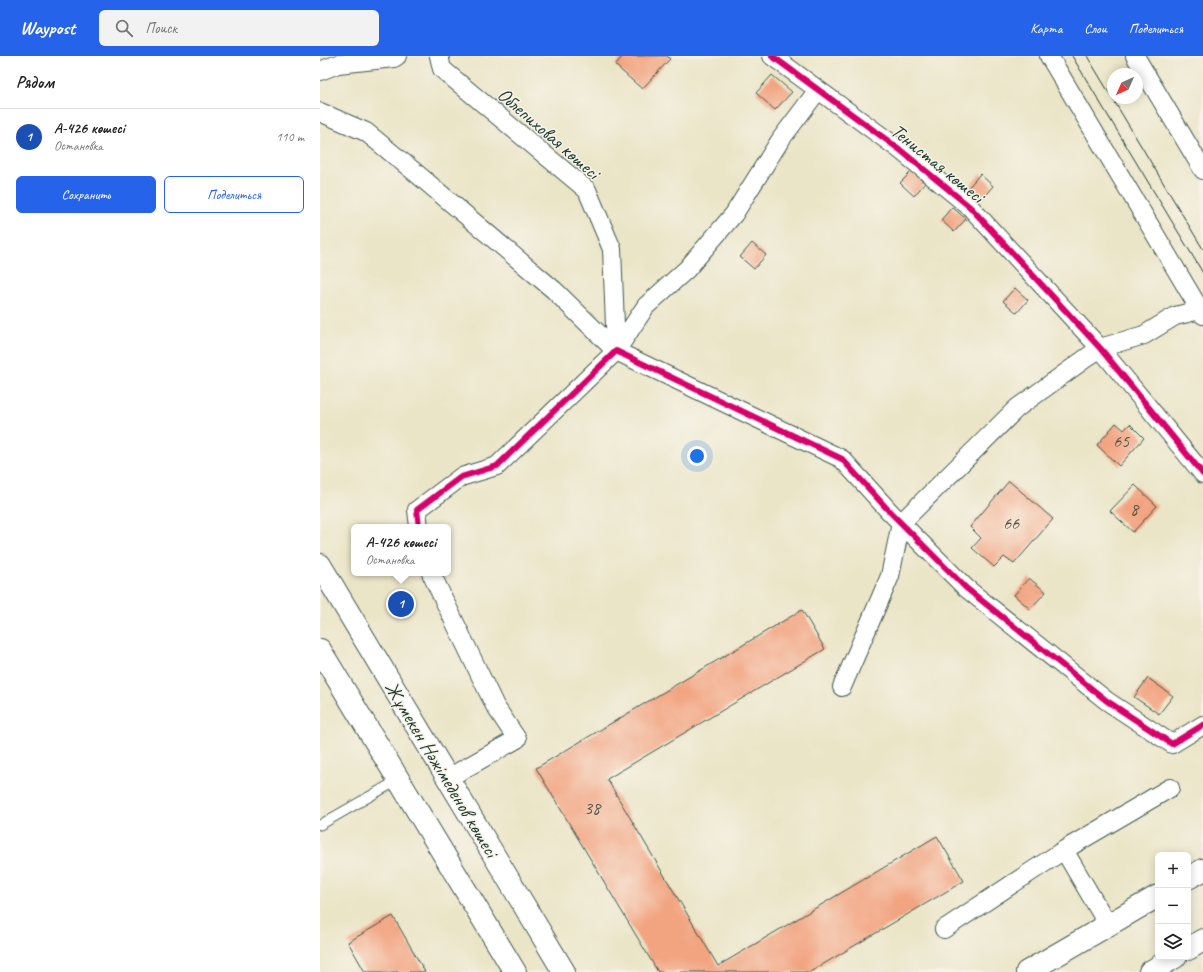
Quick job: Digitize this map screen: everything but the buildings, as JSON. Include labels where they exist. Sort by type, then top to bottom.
[{"type":"main road","name":"Жұмекен Нәжімеденов көшесі","points":[[320,565],[564,972]]},
{"type":"main road","points":[[320,650],[515,972]]},
{"type":"main road","points":[[1191,876],[1203,870]]},
{"type":"main road","points":[[1027,972],[1155,898]]},
{"type":"main road","points":[[1191,947],[1203,940]]},
{"type":"main road","points":[[1150,972],[1170,960]]},
{"type":"street","points":[[320,72],[338,64],[394,58],[397,56]]},
{"type":"street","name":"Облепиховая көшесі","points":[[439,56],[442,69],[587,190],[612,249],[616,351]]},
{"type":"street","name":"Тенистая көшесі","points":[[772,56],[899,149],[970,207],[1100,348],[1203,474]]},
{"type":"street","points":[[842,687],[890,576],[901,523],[1017,408],[1100,348],[1144,335],[1175,316],[1201,312],[1050,56]]},
{"type":"street","points":[[1135,56],[1203,170]]},
{"type":"street","points":[[419,524],[417,510],[461,477],[498,466],[616,351],[646,306],[687,269],[734,214],[781,139],[818,90]]},
{"type":"street","points":[[320,112],[366,132],[554,290],[616,351],[842,459],[901,523],[966,588],[1107,701],[1172,744],[1203,725]]},
{"type":"street","points":[[432,576],[495,706],[517,739],[448,778]]},
{"type":"street","points":[[944,929],[1064,850],[1170,788]]},
{"type":"street","points":[[1064,850],[1108,925]]},
{"type":"lane","points":[[320,825],[398,780]]},
{"type":"tram line","points":[[1072,56],[1203,273]]},
{"type":"tram line","points":[[1087,56],[1203,249]]},
{"type":"cycle path","points":[[772,56],[899,149],[970,207],[1100,348],[1203,474]]},
{"type":"cycle path","points":[[419,524],[417,510],[461,477],[497,466],[616,351],[842,459],[890,512],[966,588],[1107,701],[1172,744],[1203,725]]},
{"type":"place","name":"А-426 көшесі","points":[[401,604]]}]
